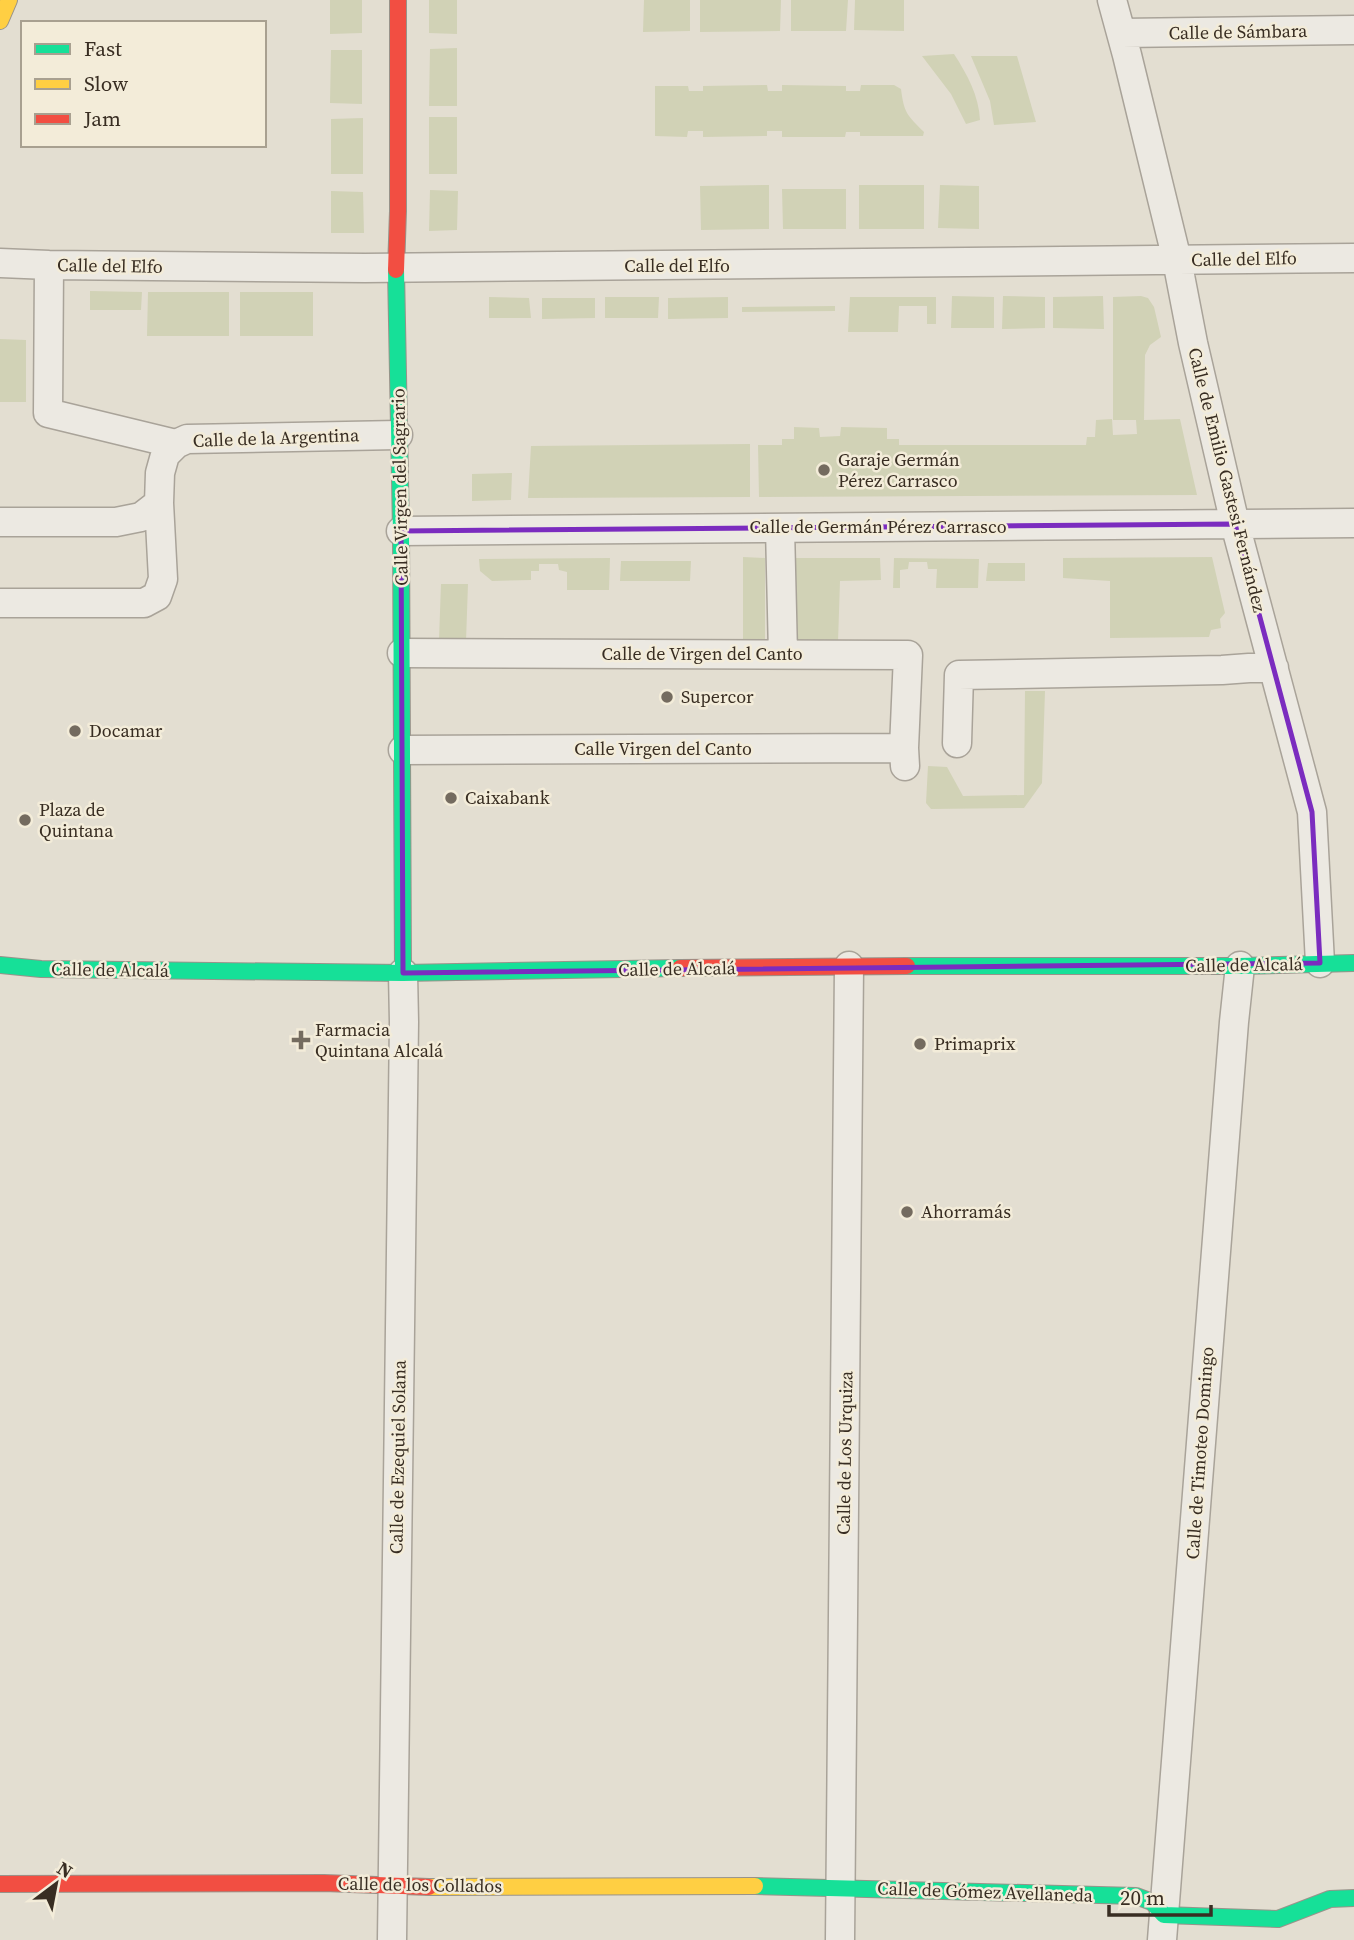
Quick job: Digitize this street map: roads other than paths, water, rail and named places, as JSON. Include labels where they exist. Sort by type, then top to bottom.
[{"type":"street","points":[[0,21],[9,0]]},
{"type":"street","name":"Calle Virgen del Sagrario","points":[[398,0],[396,268],[401,531],[403,974]]},
{"type":"street","name":"Calle de Emilio Gastesi Fernández","points":[[1112,0],[1177,260],[1193,344],[1235,524],[1312,812],[1320,963]]},
{"type":"street","name":"Calle de Sámbara","points":[[1122,33],[1354,30]]},
{"type":"street","name":"Calle del Elfo","points":[[0,263],[396,268],[1354,258]]},
{"type":"street","points":[[48,265],[48,413],[176,444]]},
{"type":"street","name":"Calle de la Argentina","points":[[0,603],[144,603],[157,596],[163,579],[160,473],[165,455],[176,444],[187,439],[398,435]]},
{"type":"street","points":[[0,522],[116,522],[141,517],[159,503]]},
{"type":"street","name":"Calle de Germán Pérez Carrasco","points":[[401,531],[1354,523]]},
{"type":"street","points":[[780,528],[783,654]]},
{"type":"street","name":"Calle de Virgen del Canto","points":[[402,653],[908,655],[905,757]]},
{"type":"street","points":[[957,743],[959,675],[1274,668]]},
{"type":"street","name":"Calle Virgen del Canto","points":[[403,750],[905,757]]},
{"type":"street","name":"Calle de Alcalá","points":[[0,965],[41,969],[403,974],[849,966],[1240,966],[1354,963]]},
{"type":"street","name":"Calle de Los Urquiza","points":[[840,1940],[849,966]]},
{"type":"street","name":"Calle de Timoteo Domingo","points":[[1163,1928],[1240,966]]},
{"type":"street","name":"Calle de Ezequiel Solana","points":[[392,1940],[403,974]]},
{"type":"street","name":"Calle de los Collados","points":[[0,1884],[324,1883],[841,1888]]},
{"type":"street","name":"Calle de Gómez Avellaneda","points":[[841,1888],[1136,1896],[1152,1902],[1163,1928]]},
{"type":"street","points":[[1163,1928],[1278,1920],[1320,1903],[1348,1898]]},
{"type":"place","name":"Garaje Germán Pérez Carrasco","points":[[824,470]]},
{"type":"place","name":"Supercor","points":[[667,697]]},
{"type":"place","name":"Docamar","points":[[75,731]]},
{"type":"place","name":"Caixabank","points":[[451,798]]},
{"type":"place","name":"Plaza de Quintana","points":[[25,820]]},
{"type":"place","name":"Farmacia Quintana Alcalá","points":[[301,1040]]},
{"type":"place","name":"Primaprix","points":[[920,1044]]},
{"type":"place","name":"Ahorramás","points":[[907,1212]]}]
